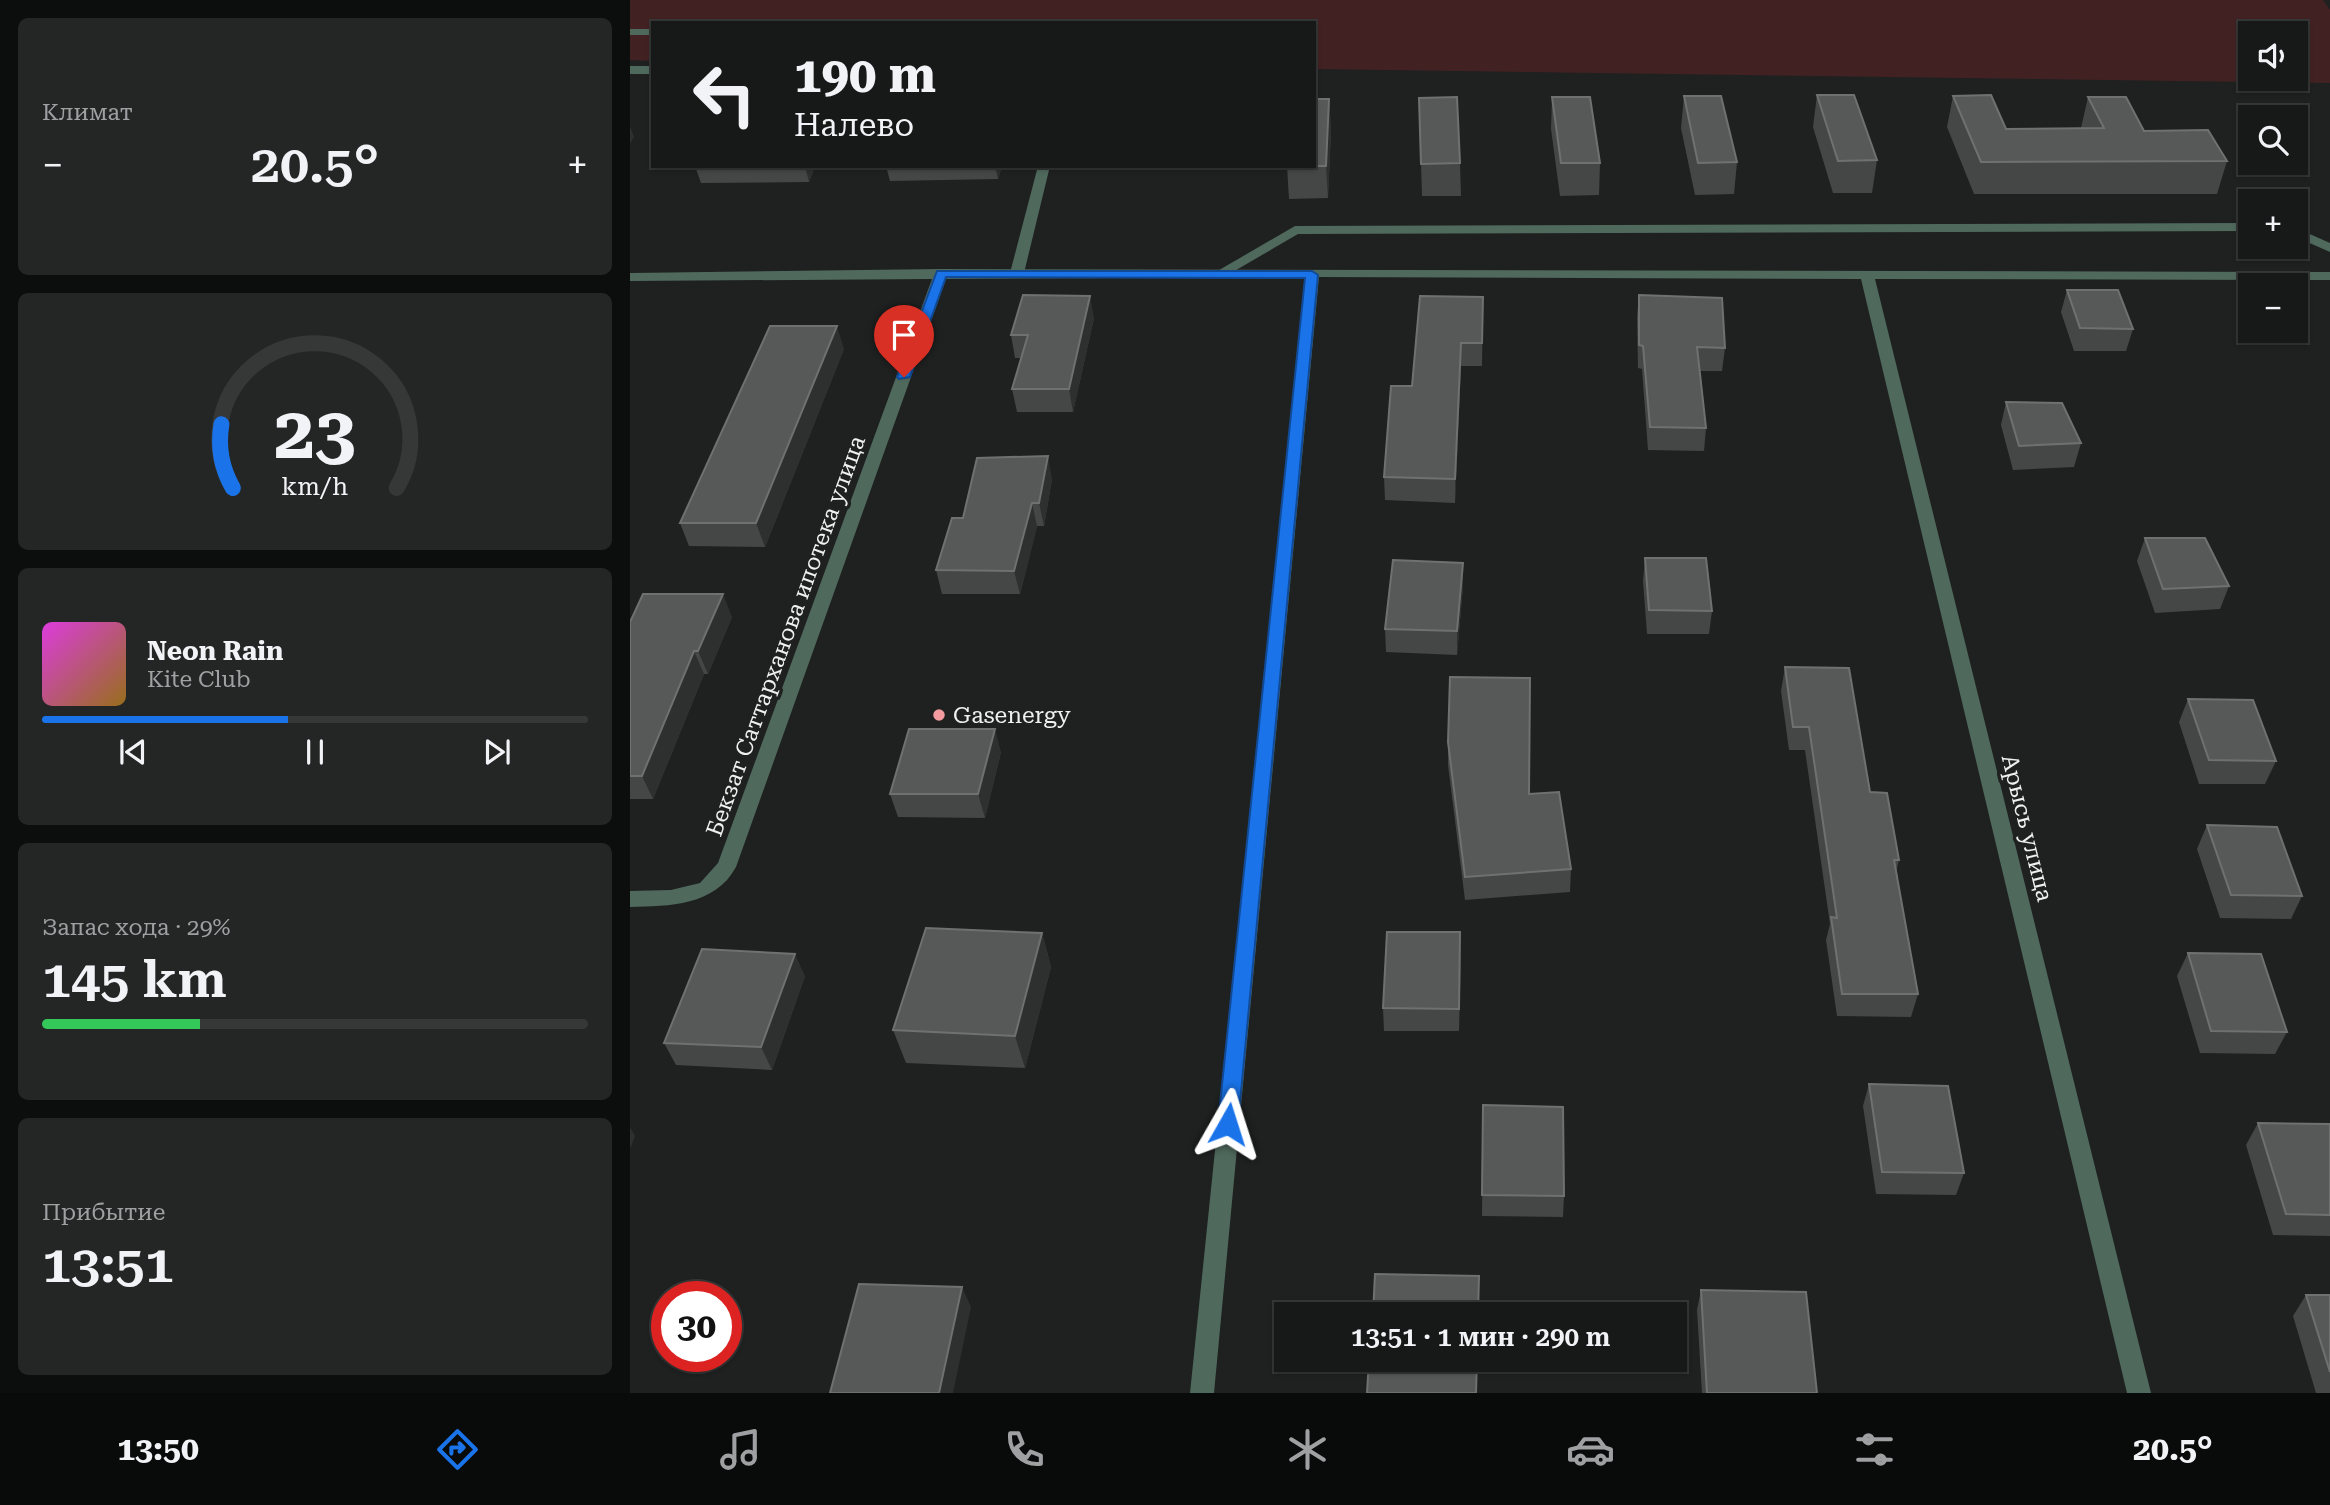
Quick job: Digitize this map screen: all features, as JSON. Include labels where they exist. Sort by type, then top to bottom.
[{"type":"street","points":[[630,32],[651,32]]},
{"type":"street","points":[[630,70],[651,70]]},
{"type":"street","points":[[1017,273],[1043,168]]},
{"type":"street","points":[[1222,273],[1295,230],[2238,227]]},
{"type":"street","points":[[2308,237],[2330,247]]},
{"type":"street","points":[[630,277],[941,273],[2330,276]]},
{"type":"street","name":"Бекзат Саттарханова ипотека улица","points":[[630,899],[671,898],[706,889],[726,867],[941,273]]},
{"type":"street","name":"Арысь улица","points":[[1867,274],[2139,1393]]},
{"type":"street","points":[[1202,1393],[1312,275]]},
{"type":"shaded area","points":[[630,0],[2323,0],[2330,10],[2330,83],[2308,83],[2308,21],[2238,21],[2238,82],[1316,69],[1316,21],[651,21],[651,61],[630,60]]},
{"type":"building","points":[[1817,95],[1854,95],[1877,160],[1838,161]]},
{"type":"building","points":[[1991,95],[2006,129],[2104,128],[2088,97],[2126,97],[2144,131],[2208,130],[2227,161],[1981,162],[1953,96]]},
{"type":"building","points":[[1684,96],[1721,96],[1737,162],[1698,163]]},
{"type":"building","points":[[1457,97],[1460,163],[1421,164],[1419,98]]},
{"type":"building","points":[[1552,97],[1590,97],[1600,163],[1561,163]]},
{"type":"building","points":[[1316,99],[1329,99],[1326,166],[1316,166]]},
{"type":"building","points":[[2067,290],[2118,290],[2133,329],[2080,328]]},
{"type":"building","points":[[1023,295],[1090,296],[1069,389],[1012,389],[1028,335],[1011,335]]},
{"type":"building","points":[[1639,295],[1722,298],[1725,348],[1697,347],[1706,428],[1650,427],[1643,346],[1639,345]]},
{"type":"building","points":[[1420,296],[1483,297],[1482,343],[1461,343],[1455,479],[1384,477],[1391,386],[1412,386]]},
{"type":"building","points":[[770,326],[837,326],[756,523],[680,523]]},
{"type":"building","points":[[2006,402],[2062,403],[2081,443],[2019,446]]},
{"type":"building","points":[[1048,456],[1039,503],[1032,503],[1014,571],[936,570],[952,518],[963,518],[977,458]]},
{"type":"building","points":[[2145,538],[2205,538],[2229,586],[2163,589]]},
{"type":"building","points":[[1645,558],[1706,558],[1712,611],[1649,610]]},
{"type":"building","points":[[1393,560],[1463,563],[1457,631],[1385,629]]},
{"type":"building","points":[[643,594],[723,594],[698,651],[694,651],[642,776],[630,776],[630,622]]},
{"type":"building","points":[[1785,667],[1849,668],[1870,792],[1887,793],[1899,860],[1894,860],[1918,994],[1842,994],[1831,917],[1837,918],[1809,727],[1793,727]]},
{"type":"building","points":[[1450,677],[1530,678],[1529,794],[1559,792],[1571,869],[1465,877],[1448,742]]},
{"type":"building","points":[[2188,699],[2253,700],[2276,761],[2209,760]]},
{"type":"building","points":[[909,729],[995,729],[978,794],[890,794]]},
{"type":"building","points":[[2207,825],[2277,827],[2302,896],[2231,895]]},
{"type":"building","points":[[926,928],[1042,933],[1015,1036],[893,1030]]},
{"type":"building","points":[[1387,932],[1460,932],[1459,1009],[1383,1008]]},
{"type":"building","points":[[702,949],[795,954],[761,1047],[664,1043]]},
{"type":"building","points":[[2188,953],[2261,954],[2287,1032],[2211,1031]]},
{"type":"building","points":[[1869,1084],[1948,1086],[1964,1173],[1882,1172]]},
{"type":"building","points":[[1483,1105],[1563,1107],[1564,1196],[1482,1195]]},
{"type":"building","points":[[2258,1123],[2330,1124],[2330,1215],[2286,1214]]},
{"type":"building","points":[[1375,1274],[1479,1276],[1478,1302],[1374,1302]]},
{"type":"building","points":[[859,1284],[962,1287],[939,1393],[830,1393]]},
{"type":"building","points":[[1701,1290],[1806,1292],[1817,1393],[1707,1393]]},
{"type":"building","points":[[2306,1295],[2330,1295],[2330,1372]]},
{"type":"building","points":[[1368,1372],[1477,1372],[1476,1393],[1367,1393]]},
{"type":"place","name":"Gasenergy","points":[[939,715]]},
{"type":"route","points":[[904,377],[941,273],[1312,275],[1228,1124]]}]
